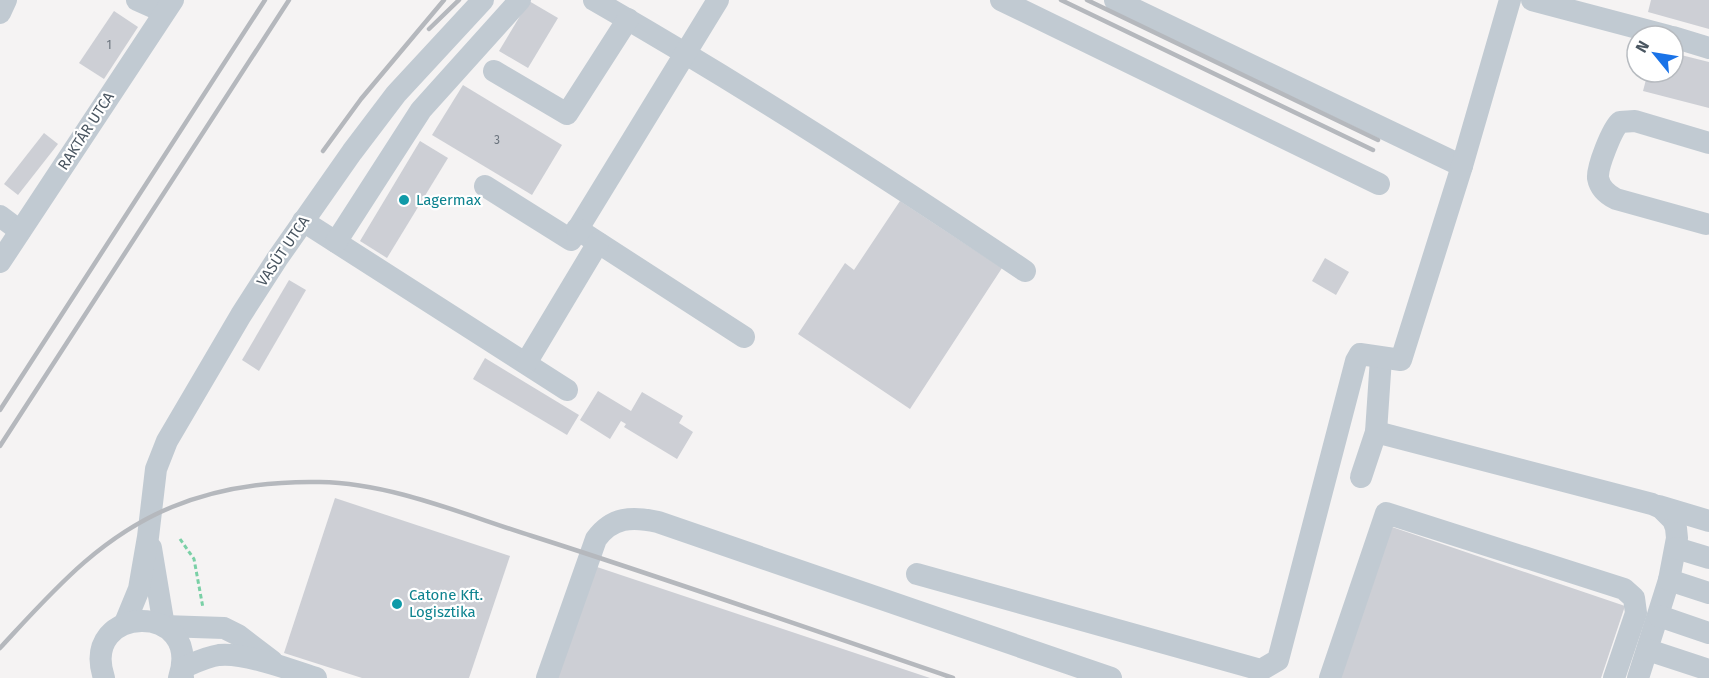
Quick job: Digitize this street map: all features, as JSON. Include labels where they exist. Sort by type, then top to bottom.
[{"type":"street","points":[[0,13],[6,0]]},
{"type":"street","points":[[137,0],[168,6]]},
{"type":"street","name":"VASÚT UTCA","points":[[100,675],[100,660],[105,642],[117,628],[125,623],[139,589],[156,469],[167,441],[241,315],[303,221],[396,94],[483,0]]},
{"type":"street","points":[[336,242],[420,110],[520,0]]},
{"type":"street","points":[[594,0],[685,51],[883,175],[1025,271]]},
{"type":"street","points":[[485,186],[571,240],[718,0]]},
{"type":"street","points":[[1001,0],[1379,184]]},
{"type":"street","points":[[1115,0],[1462,166]]},
{"type":"street","points":[[1532,0],[1625,25]]},
{"type":"street","points":[[917,574],[1261,670],[1278,660],[1356,361],[1360,354],[1401,360],[1462,166],[1510,2]]},
{"type":"street","name":"RAKTÁR UTCA","points":[[0,262],[168,6]]},
{"type":"street","points":[[494,71],[567,114],[628,19]]},
{"type":"street","points":[[1685,41],[1709,48]]},
{"type":"street","points":[[1708,220],[1616,199],[1604,191],[1598,178],[1612,131],[1620,122],[1635,121],[1709,143]]},
{"type":"street","points":[[0,216],[20,231]]},
{"type":"street","points":[[303,221],[567,390]]},
{"type":"street","points":[[577,229],[744,338]]},
{"type":"street","points":[[526,363],[598,243]]},
{"type":"street","points":[[1361,477],[1376,432],[1381,358]]},
{"type":"street","points":[[1376,432],[1709,520]]},
{"type":"street","points":[[1638,678],[1659,616],[1676,548],[1676,528],[1672,520],[1661,508],[1652,504]]},
{"type":"street","points":[[1330,678],[1386,513],[1624,589],[1634,598],[1636,613],[1614,678]]},
{"type":"street","points":[[548,678],[596,539],[612,523],[625,518],[640,518],[669,526],[1111,678]]},
{"type":"street","name":"VASÚT UTCA","points":[[148,537],[155,561],[164,626],[177,639],[181,648],[182,675]]},
{"type":"street","points":[[1676,548],[1709,558]]},
{"type":"street","points":[[1669,580],[1709,593]]},
{"type":"street","points":[[1659,616],[1709,633]]},
{"type":"street","points":[[125,623],[133,620],[149,620],[164,626],[224,628],[230,630],[275,664]]},
{"type":"street","points":[[1648,650],[1709,670]]},
{"type":"street","points":[[182,675],[219,655],[275,664],[316,678]]},
{"type":"building","points":[[1651,0],[1709,0],[1709,29],[1648,12]]},
{"type":"building","points":[[529,1],[558,18],[528,68],[499,51]]},
{"type":"building","points":[[114,11],[138,27],[104,79],[79,63]]},
{"type":"building","points":[[1685,56],[1709,62],[1709,108],[1643,91],[1645,84],[1685,84]]},
{"type":"building","points":[[463,85],[562,145],[532,195],[432,135]]},
{"type":"building","points":[[44,133],[58,144],[18,195],[4,184]]},
{"type":"building","name":"Lagermax","points":[[420,141],[448,158],[387,258],[360,241]]},
{"type":"building","points":[[900,201],[1002,268],[910,409],[798,334],[845,263],[854,270]]},
{"type":"building","points":[[1325,258],[1349,272],[1336,295],[1312,281]]},
{"type":"building","points":[[289,280],[306,290],[259,371],[242,360]]},
{"type":"building","points":[[485,358],[579,415],[567,435],[473,379]]},
{"type":"building","points":[[598,391],[631,411],[642,392],[683,416],[679,423],[693,432],[677,459],[624,427],[626,424],[621,421],[610,439],[580,420]]},
{"type":"building","name":"Catone Kft. Logisztika","points":[[335,498],[510,556],[469,678],[362,678],[284,653]]},
{"type":"building","points":[[1392,527],[1625,606],[1601,678],[1340,678]]},
{"type":"building","points":[[594,566],[930,678],[557,678]]},
{"type":"railway","points":[[0,410],[265,0]]},
{"type":"railway","points":[[0,446],[289,0]]},
{"type":"railway","points":[[323,151],[361,99],[444,0]]},
{"type":"railway","points":[[429,29],[459,0]]},
{"type":"railway","points":[[1061,0],[1373,150]]},
{"type":"railway","points":[[1087,0],[1378,140]]},
{"type":"railway","points":[[0,648],[78,568],[99,550],[146,519],[190,500],[226,490],[264,484],[320,482],[374,488],[428,502],[953,678]]},
{"type":"place","name":"Lagermax","points":[[404,200]]},
{"type":"place","name":"Catone Kft. Logisztika","points":[[397,604]]}]
